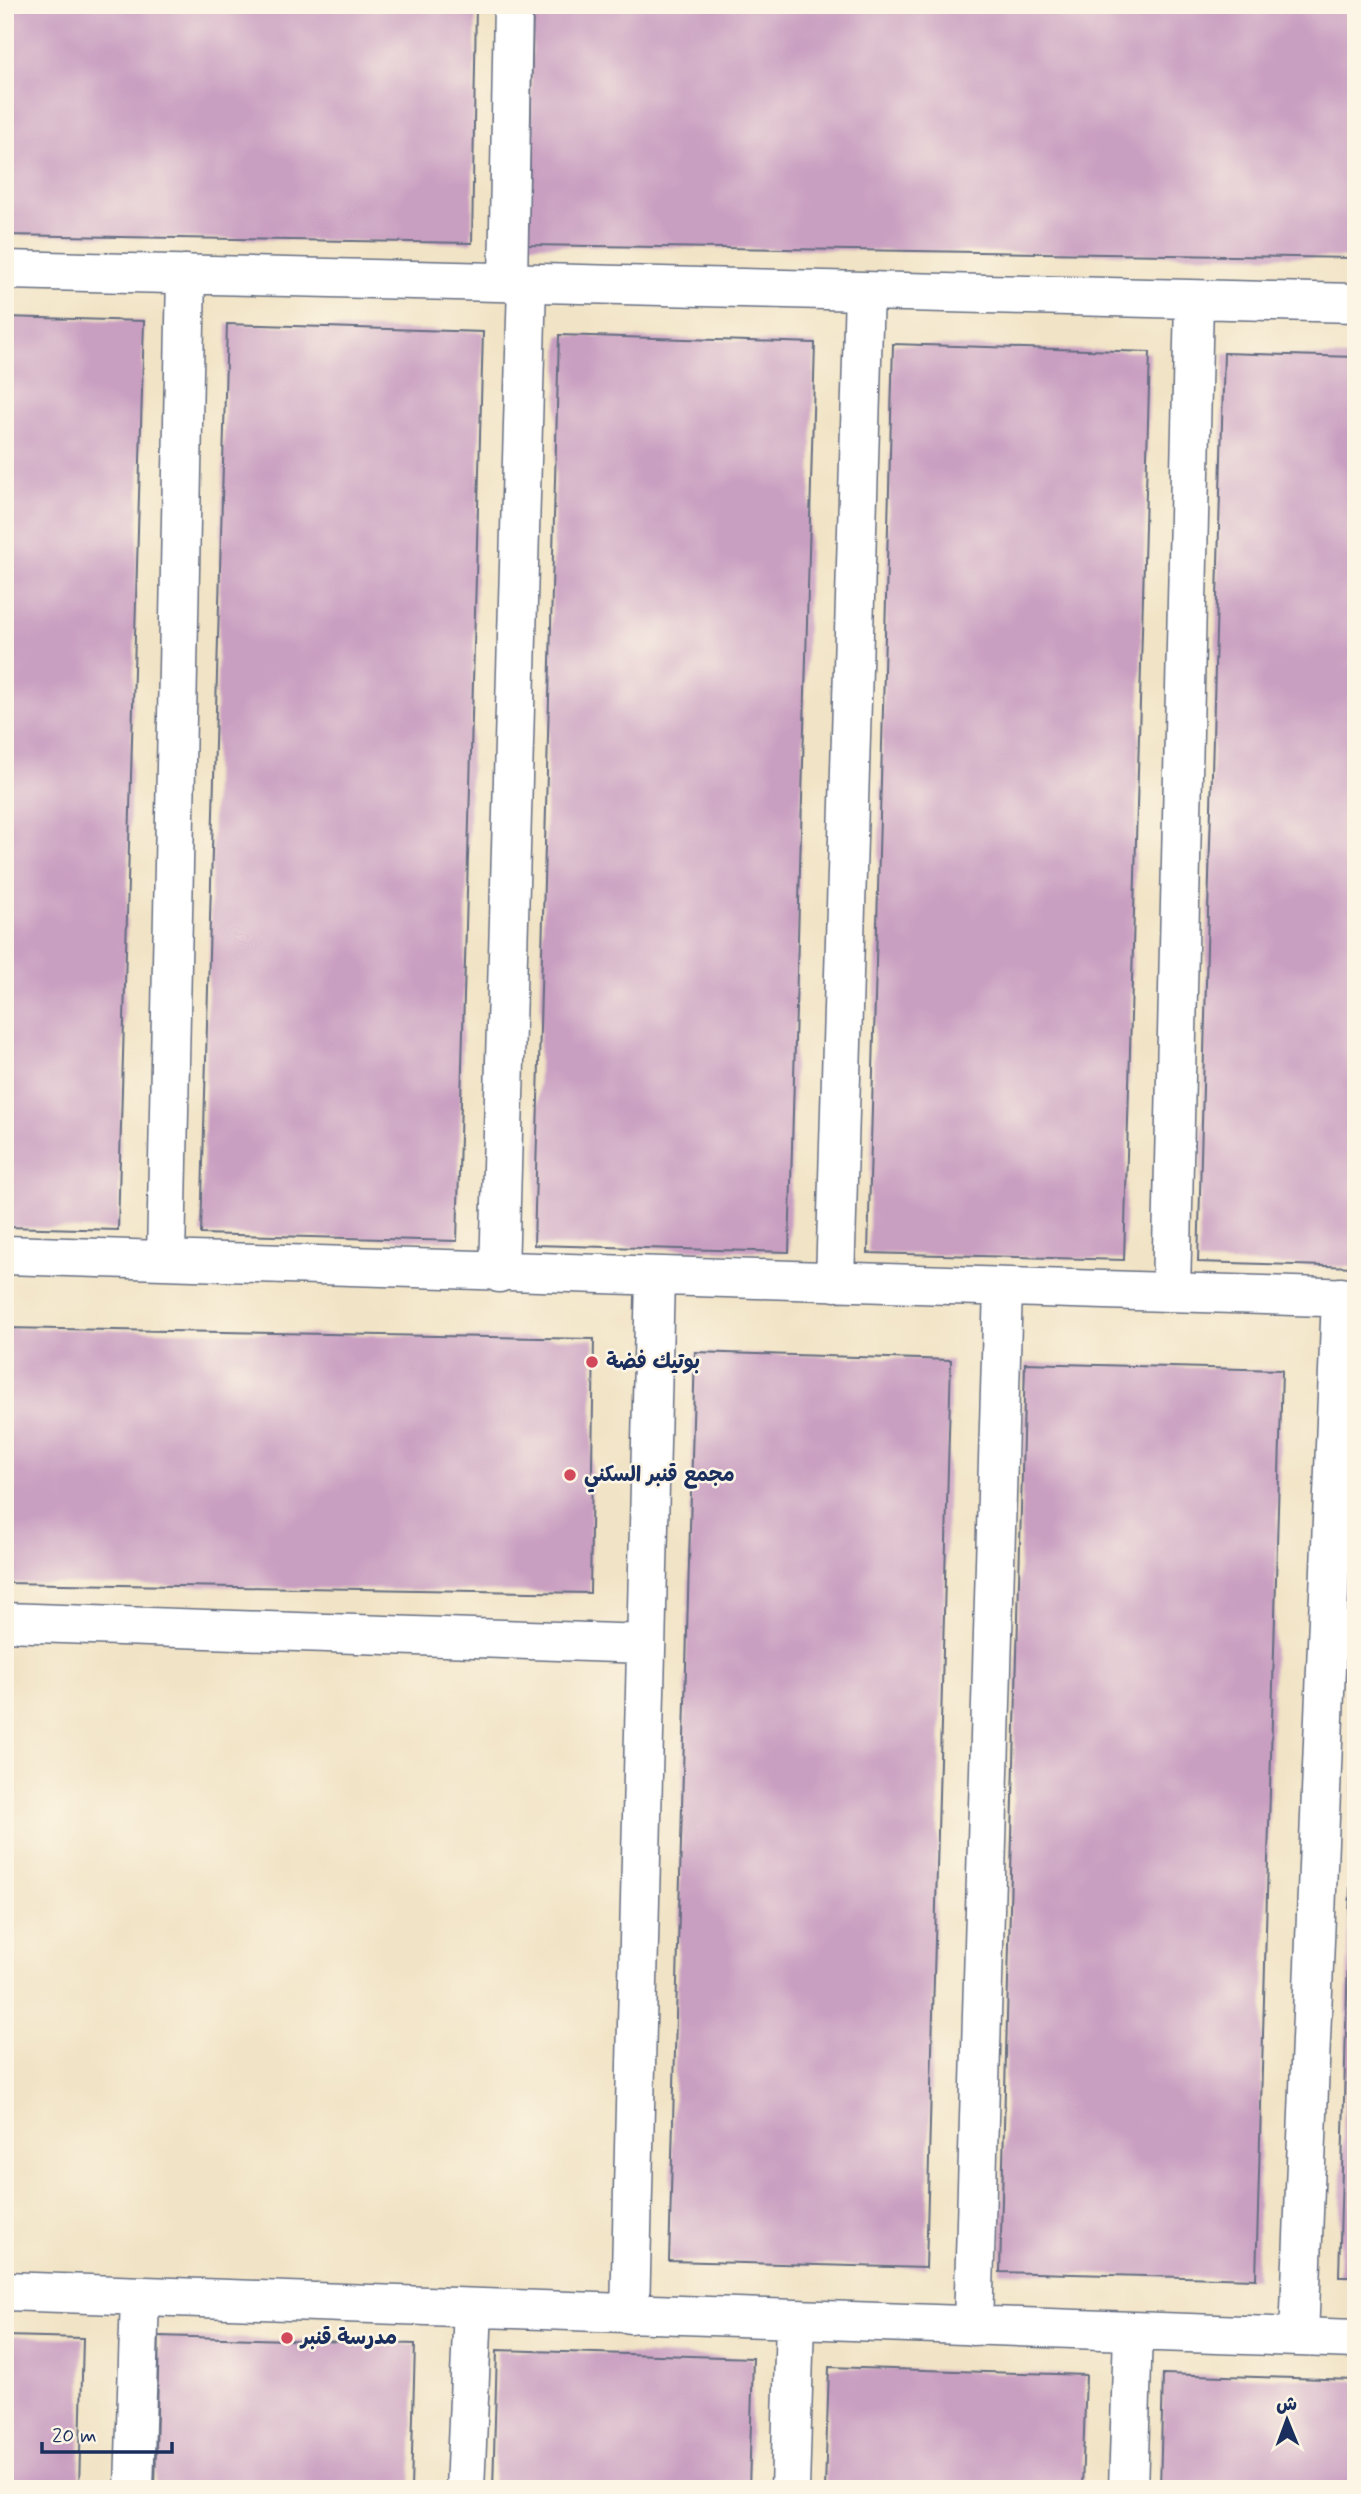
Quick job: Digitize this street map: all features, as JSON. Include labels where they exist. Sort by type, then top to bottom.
[{"type":"street","points":[[499,1272],[517,282],[513,5]]},
{"type":"street","points":[[5,270],[1356,303]]},
{"type":"street","points":[[166,1259],[186,274]]},
{"type":"street","points":[[835,1282],[864,291]]},
{"type":"street","points":[[1171,1292],[1194,300]]},
{"type":"street","points":[[5,1255],[1348,1297],[1299,2336]]},
{"type":"street","points":[[630,2314],[655,1277]]},
{"type":"street","points":[[973,2326],[1003,1287]]},
{"type":"street","points":[[5,1622],[646,1644]]},
{"type":"street","points":[[5,2291],[1356,2339]]},
{"type":"street","points":[[134,2489],[141,2296]]},
{"type":"street","points":[[465,2489],[473,2308]]},
{"type":"street","points":[[790,2489],[794,2320]]},
{"type":"street","points":[[1128,2489],[1133,2332]]},
{"type":"building","points":[[5,5],[476,5],[472,243],[5,235]]},
{"type":"building","points":[[533,5],[1356,5],[1356,258],[528,245]]},
{"type":"building","points":[[5,317],[144,321],[118,1230],[5,1227]]},
{"type":"building","points":[[227,324],[483,332],[457,1241],[201,1234]]},
{"type":"building","points":[[559,335],[815,343],[789,1252],[534,1245]]},
{"type":"building","points":[[893,344],[1150,352],[1124,1260],[868,1253]]},
{"type":"building","points":[[1224,353],[1356,357],[1356,1267],[1198,1262]]},
{"type":"building","points":[[5,1328],[594,1339],[590,1593],[5,1583]]},
{"type":"building","points":[[695,1352],[951,1360],[926,2268],[669,2261]]},
{"type":"building","points":[[1025,1363],[1282,1370],[1256,2279],[1000,2272]]},
{"type":"building","points":[[1353,1778],[1356,1778],[1356,2277],[1339,2277]]},
{"type":"building","points":[[5,2336],[83,2338],[79,2489],[5,2489]]},
{"type":"building","points":[[159,2336],[415,2344],[411,2489],[155,2489]]},
{"type":"building","points":[[497,2350],[753,2358],[749,2489],[493,2489]]},
{"type":"building","points":[[829,2367],[1086,2375],[1082,2489],[825,2489]]},
{"type":"building","points":[[1163,2374],[1356,2380],[1356,2489],[1160,2489]]},
{"type":"place","name":"بوتيك فضة","points":[[592,1362]]},
{"type":"place","name":"مجمع قنبر السكني","points":[[570,1475]]},
{"type":"place","name":"مدرسة قنبر","points":[[287,2338]]}]
